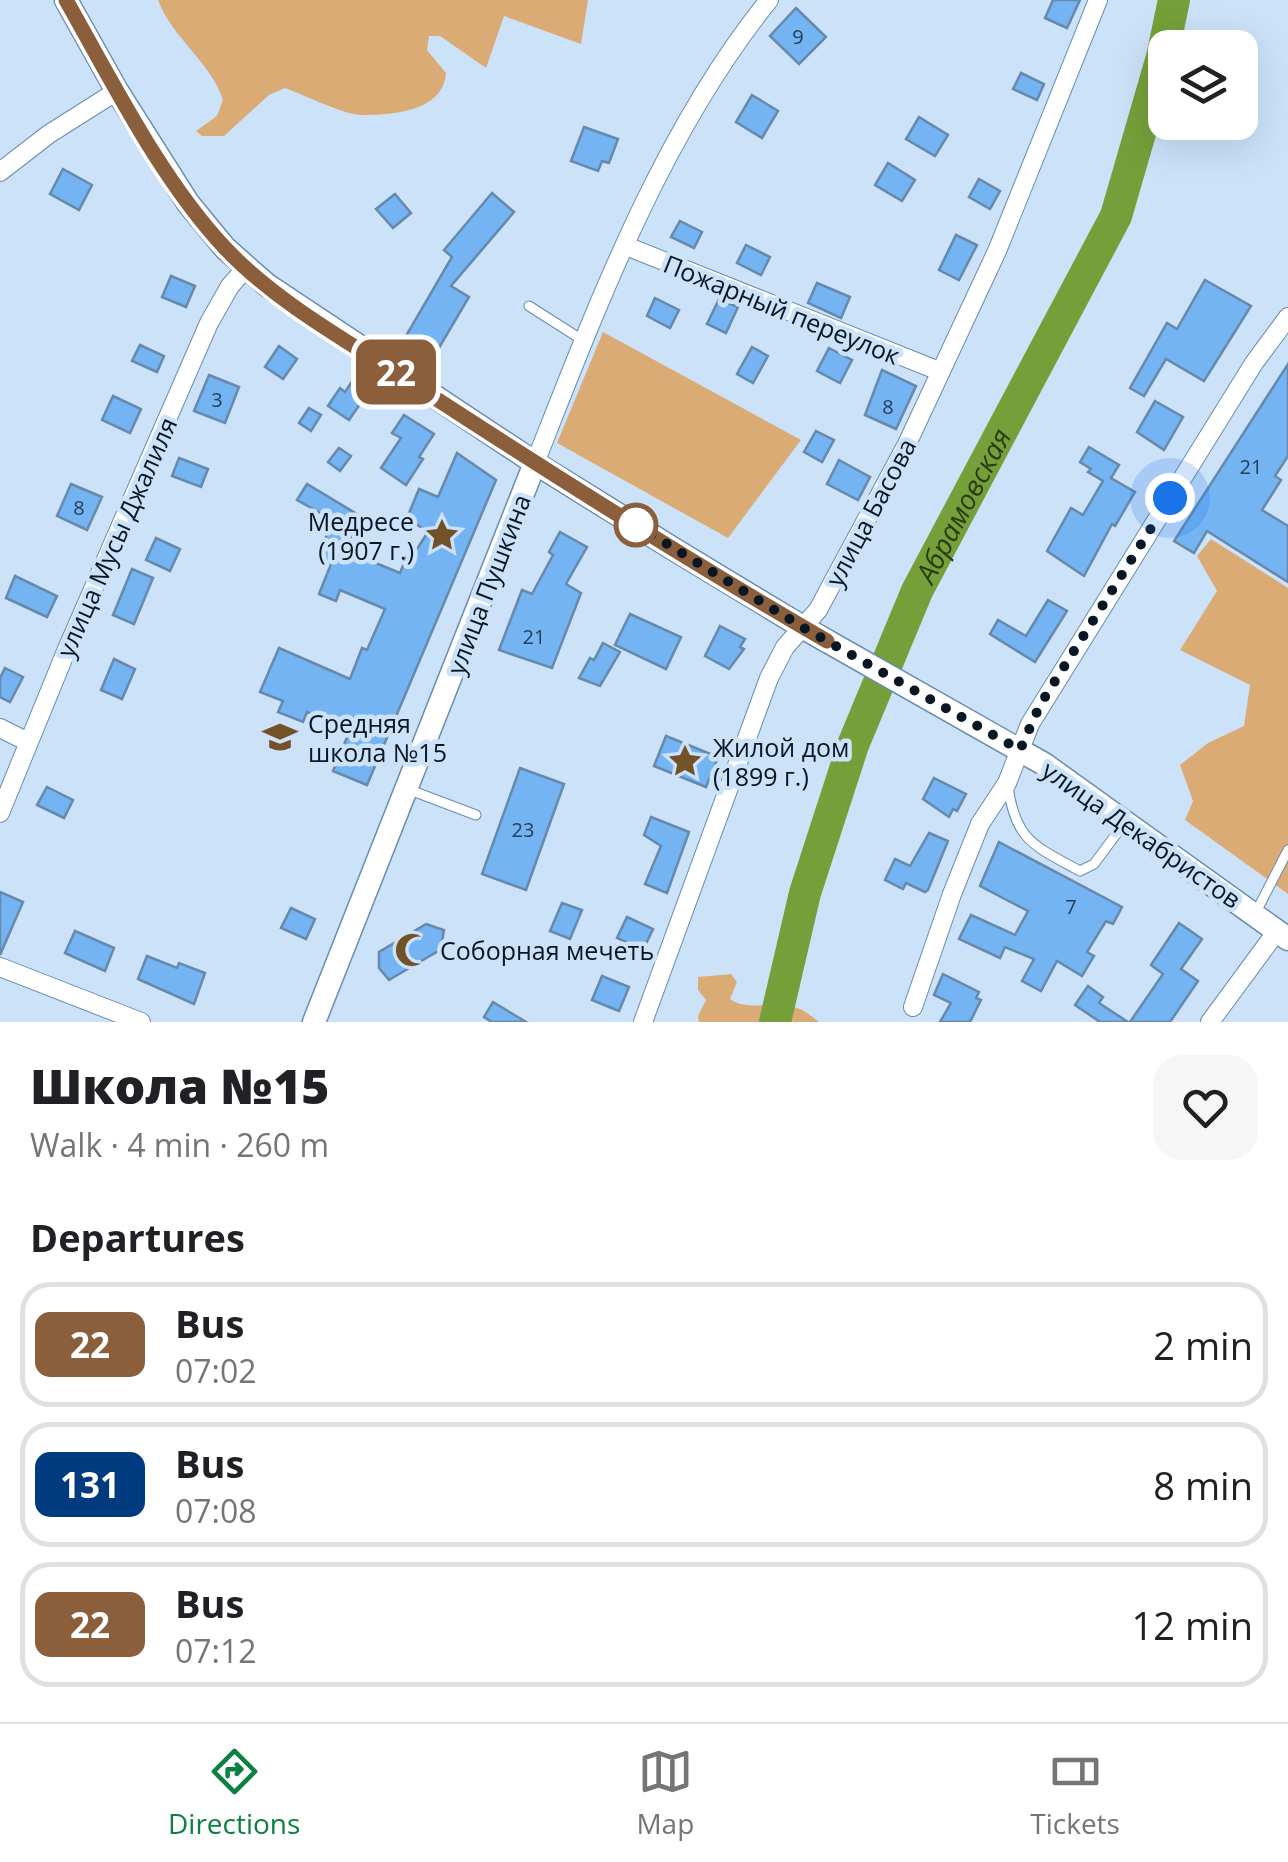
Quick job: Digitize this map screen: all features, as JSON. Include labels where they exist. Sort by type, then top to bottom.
[{"type":"street","points":[[66,0],[117,91],[188,202],[246,268],[311,317],[535,463],[804,628]]},
{"type":"street","name":"улица Пушкина","points":[[314,1022],[584,340],[626,246],[707,88],[769,0]]},
{"type":"street","name":"улица Басова","points":[[643,1022],[769,678],[785,647],[818,610],[880,496],[998,251],[1098,0]]},
{"type":"street","points":[[0,172],[117,91]]},
{"type":"street","name":"Пожарный переулок","points":[[626,246],[939,371]]},
{"type":"street","name":"улица Мусы Джалиля","points":[[0,813],[210,323],[230,286],[246,268]]},
{"type":"street","points":[[913,1007],[980,824],[1007,783],[1040,705],[1261,352],[1288,317]]},
{"type":"street","name":"улица Декабристов","points":[[804,628],[1020,750],[1126,821],[1282,935]]},
{"type":"street","points":[[0,728],[28,742]]},
{"type":"street","points":[[1210,1022],[1282,935]]},
{"type":"street","points":[[0,966],[141,1022]]},
{"type":"lane","points":[[530,306],[584,340]]},
{"type":"lane","points":[[1007,783],[1011,810],[1026,839],[1080,870],[1094,864],[1126,821]]},
{"type":"lane","points":[[407,789],[476,815]]},
{"type":"lane","points":[[1255,914],[1288,850]]},
{"type":"shaded area","points":[[158,0],[588,0],[581,44],[504,16],[486,68],[440,36],[429,36],[427,50],[446,73],[436,96],[414,109],[353,114],[285,88],[269,95],[224,136],[202,136],[196,131],[217,116],[223,100],[210,74],[172,26]]},
{"type":"shaded area","points":[[603,332],[801,440],[728,538],[557,443]]},
{"type":"shaded area","points":[[1211,539],[1288,588],[1288,894],[1185,820],[1193,801],[1180,765],[1208,743],[1244,726],[1250,685],[1180,650],[1217,591],[1197,556]]},
{"type":"shaded area","points":[[731,974],[737,982],[730,999],[737,1003],[789,1006],[803,1010],[819,1022],[699,1022],[706,1000],[698,990],[698,977]]},
{"type":"building","points":[[1053,0],[1080,0],[1067,28],[1045,18]]},
{"type":"building","points":[[796,8],[826,37],[799,64],[770,36]]},
{"type":"building","points":[[1021,73],[1044,84],[1037,100],[1013,89]]},
{"type":"building","points":[[752,95],[778,111],[762,138],[736,122]]},
{"type":"building","points":[[919,117],[948,135],[935,156],[906,139]]},
{"type":"building","points":[[584,127],[618,139],[609,163],[602,161],[598,171],[571,161]]},
{"type":"building","points":[[888,163],[915,180],[902,201],[875,185]]},
{"type":"building","points":[[63,169],[92,185],[79,210],[50,194]]},
{"type":"building","points":[[979,179],[1000,191],[990,209],[969,197]]},
{"type":"building","points":[[492,193],[514,212],[451,286],[469,297],[433,358],[403,341],[452,257],[444,250]]},
{"type":"building","points":[[395,194],[411,213],[393,228],[376,209]]},
{"type":"building","points":[[680,221],[702,232],[694,248],[671,237]]},
{"type":"building","points":[[956,235],[977,245],[959,280],[939,270]]},
{"type":"building","points":[[746,245],[770,257],[761,275],[737,263]]},
{"type":"building","points":[[171,276],[195,286],[186,307],[162,297]]},
{"type":"building","points":[[1205,280],[1251,306],[1204,381],[1166,359],[1144,396],[1130,388],[1167,323],[1177,329]]},
{"type":"building","points":[[817,283],[850,297],[841,318],[808,303]]},
{"type":"building","points":[[655,298],[679,310],[670,328],[647,316]]},
{"type":"building","points":[[719,299],[738,307],[726,333],[707,324]]},
{"type":"building","points":[[140,345],[164,356],[157,372],[132,361]]},
{"type":"building","points":[[279,346],[297,359],[283,379],[265,367]]},
{"type":"building","points":[[752,347],[768,356],[753,383],[737,374]]},
{"type":"building","points":[[829,348],[852,360],[840,383],[817,371]]},
{"type":"building","points":[[1288,364],[1288,456],[1275,476],[1281,480],[1262,510],[1288,526],[1288,582],[1207,531],[1194,553],[1174,541]]},
{"type":"building","points":[[882,370],[916,386],[896,429],[865,415]]},
{"type":"building","points":[[209,375],[239,387],[225,423],[194,411]]},
{"type":"building","points":[[353,380],[369,391],[349,420],[328,406],[340,388],[345,392]]},
{"type":"building","points":[[113,396],[141,409],[130,433],[102,420]]},
{"type":"building","points":[[1155,401],[1183,417],[1164,450],[1137,432]]},
{"type":"building","points":[[309,408],[321,415],[311,431],[299,423]]},
{"type":"building","points":[[404,415],[434,434],[406,485],[381,468],[401,438],[392,433]]},
{"type":"building","points":[[816,431],[834,440],[822,462],[804,452]]},
{"type":"building","points":[[1089,447],[1119,465],[1111,478],[1135,492],[1115,526],[1112,524],[1084,576],[1047,551],[1071,508],[1083,515],[1103,481],[1080,462]]},
{"type":"building","points":[[339,448],[351,456],[340,471],[328,462]]},
{"type":"building","points":[[457,453],[496,480],[367,785],[333,771],[350,730],[307,712],[303,722],[278,712],[283,701],[260,692],[279,648],[350,679],[362,648],[367,650],[385,609],[340,590],[336,601],[319,594],[331,564],[317,558],[333,520],[297,500],[307,484],[362,517],[344,550],[400,573],[411,546],[417,549],[428,532],[407,518],[419,489],[438,497]]},
{"type":"building","points":[[179,458],[208,469],[201,487],[172,476]]},
{"type":"building","points":[[839,460],[870,477],[858,500],[827,484]]},
{"type":"building","points":[[71,484],[102,497],[87,530],[57,516]]},
{"type":"building","points":[[560,532],[587,547],[566,584],[581,593],[552,668],[499,650],[522,590],[532,594],[553,555],[549,552]]},
{"type":"building","points":[[156,538],[180,549],[170,571],[146,560]]},
{"type":"building","points":[[132,569],[153,578],[134,624],[113,615]]},
{"type":"building","points":[[15,576],[57,596],[47,617],[6,598]]},
{"type":"building","points":[[1048,600],[1067,611],[1035,662],[990,634],[998,620],[1026,636]]},
{"type":"building","points":[[630,614],[681,637],[666,669],[615,645]]},
{"type":"building","points":[[720,626],[745,639],[740,647],[744,649],[729,669],[705,656]]},
{"type":"building","points":[[603,643],[620,652],[600,686],[579,678]]},
{"type":"building","points":[[114,659],[135,669],[122,699],[101,690]]},
{"type":"building","points":[[5,668],[23,677],[10,702],[0,697],[0,678]]},
{"type":"building","points":[[666,736],[718,757],[706,787],[654,766]]},
{"type":"building","points":[[520,768],[564,784],[526,890],[482,874]]},
{"type":"building","points":[[934,778],[966,794],[949,817],[923,799]]},
{"type":"building","points":[[47,787],[73,800],[64,818],[37,805]]},
{"type":"building","points":[[651,817],[689,832],[667,893],[645,884],[661,846],[644,835]]},
{"type":"building","points":[[929,833],[948,841],[928,890],[906,883],[903,889],[885,880],[895,859],[910,866]]},
{"type":"building","points":[[999,842],[1122,907],[1113,924],[1106,921],[1087,952],[1094,956],[1082,976],[1057,961],[1041,991],[1022,981],[1034,959],[1005,947],[1000,958],[959,939],[971,915],[1015,935],[1028,911],[980,886]]},
{"type":"building","points":[[0,892],[23,902],[0,955]]},
{"type":"building","points":[[562,903],[582,910],[570,939],[550,931]]},
{"type":"building","points":[[291,908],[315,919],[306,939],[281,928]]},
{"type":"building","points":[[627,917],[653,929],[643,950],[617,938]]},
{"type":"building","points":[[1179,923],[1202,939],[1181,969],[1198,981],[1170,1022],[1130,1022],[1163,974],[1151,965]]},
{"type":"building","name":"Соборная мечеть","points":[[426,924],[444,930],[445,947],[389,980],[379,968],[379,952]]},
{"type":"building","points":[[75,931],[114,948],[105,971],[65,953]]},
{"type":"building","points":[[147,956],[177,968],[179,963],[205,973],[194,1004],[138,979]]},
{"type":"building","points":[[943,974],[979,992],[976,998],[981,1000],[970,1022],[940,1022],[951,1003],[934,995]]},
{"type":"building","points":[[602,976],[629,987],[619,1011],[592,1000]]},
{"type":"building","points":[[1088,986],[1103,997],[1099,1003],[1128,1022],[1100,1022],[1075,1005]]},
{"type":"building","points":[[493,1002],[526,1022],[492,1022],[484,1017]]},
{"type":"waterway","name":"Абрамовская","points":[[775,1022],[805,893],[853,745],[917,591],[1116,216],[1162,57],[1174,0]]},
{"type":"bus line","name":"22","points":[[66,0],[117,91],[188,202],[246,268],[311,317],[535,463],[827,641]]},
{"type":"place","name":"Медресе (1907 г.)","points":[[442,535]]},
{"type":"place","name":"Средняя школа №15","points":[[280,737]]},
{"type":"place","name":"Жилой дом (1899 г.)","points":[[685,761]]},
{"type":"place","name":"Соборная мечеть","points":[[412,950]]},
{"type":"route","points":[[636,525],[804,628],[1020,750],[1040,705],[1170,498]]}]
